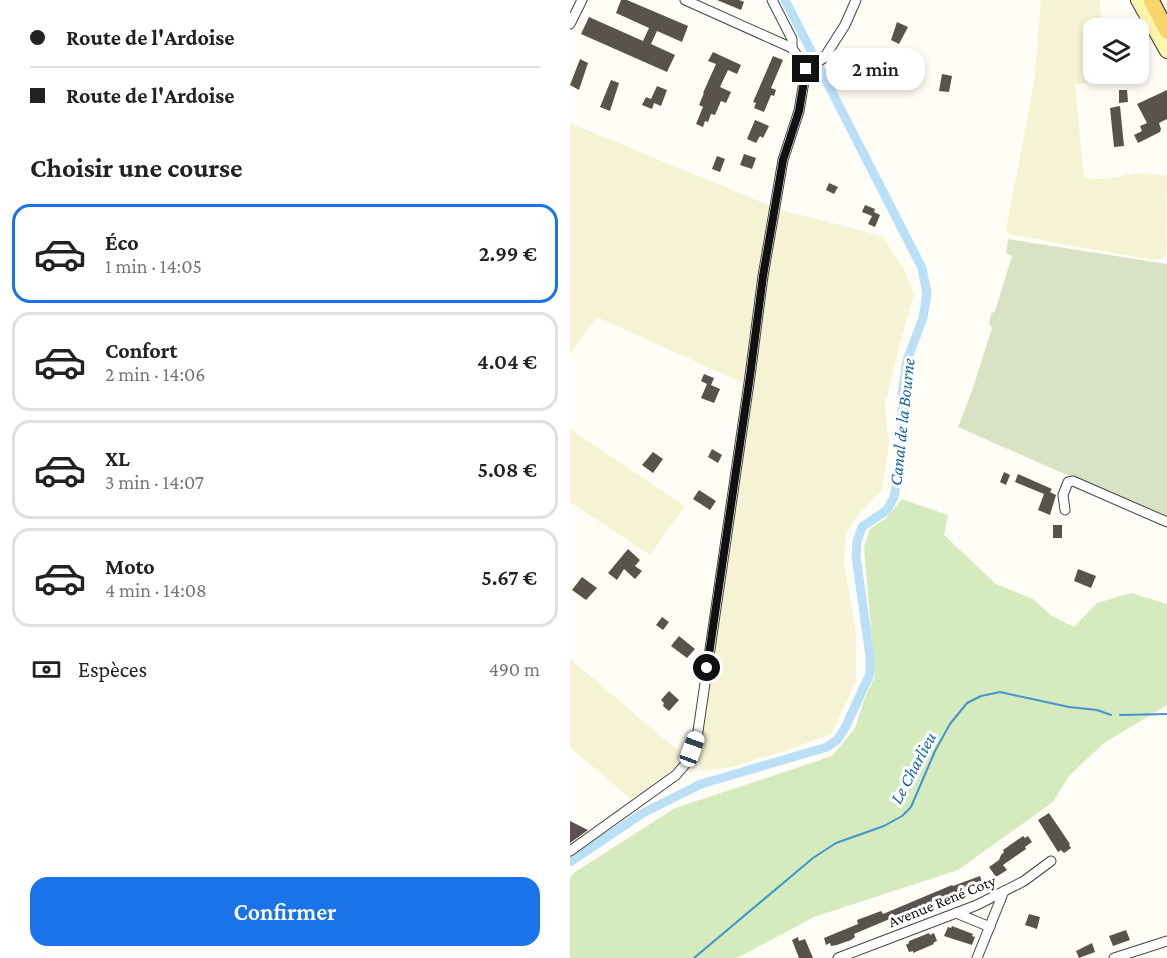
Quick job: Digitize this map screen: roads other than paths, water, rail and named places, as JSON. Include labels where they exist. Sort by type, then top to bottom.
[{"type":"main road","points":[[1151,0],[1167,31]]},
{"type":"street","points":[[570,24],[582,0]]},
{"type":"street","points":[[570,850],[676,775],[688,761],[697,738],[763,276],[783,160],[799,111],[806,69],[792,48],[685,0]]},
{"type":"street","points":[[772,0],[792,39],[792,48]]},
{"type":"street","points":[[806,69],[824,58],[845,25],[856,0]]},
{"type":"street","points":[[1138,0],[1167,51]]},
{"type":"street","points":[[1065,510],[1063,495],[1068,482],[1073,481],[1167,522]]},
{"type":"street","name":"Avenue René Coty","points":[[838,958],[956,913],[1024,881],[1051,861]]},
{"type":"street","points":[[977,958],[1004,891]]},
{"type":"street","points":[[956,913],[990,927]]},
{"type":"street","points":[[1114,958],[1167,940]]},
{"type":"waterway","name":"Canal de la Bourne","points":[[570,862],[643,813],[701,784],[827,747],[837,740],[845,728],[870,674],[870,657],[856,556],[857,542],[862,527],[887,510],[894,497],[902,453],[902,395],[907,360],[923,318],[927,293],[922,268],[785,0]]},
{"type":"waterway","name":"Le Charlieu","points":[[694,958],[813,858],[836,843],[884,826],[902,816],[911,807],[935,751],[950,724],[967,703],[981,696],[1000,692],[1069,707],[1097,710],[1111,715]]},
{"type":"waterway","name":"Le Charlieu","points":[[1120,715],[1167,714]]}]
